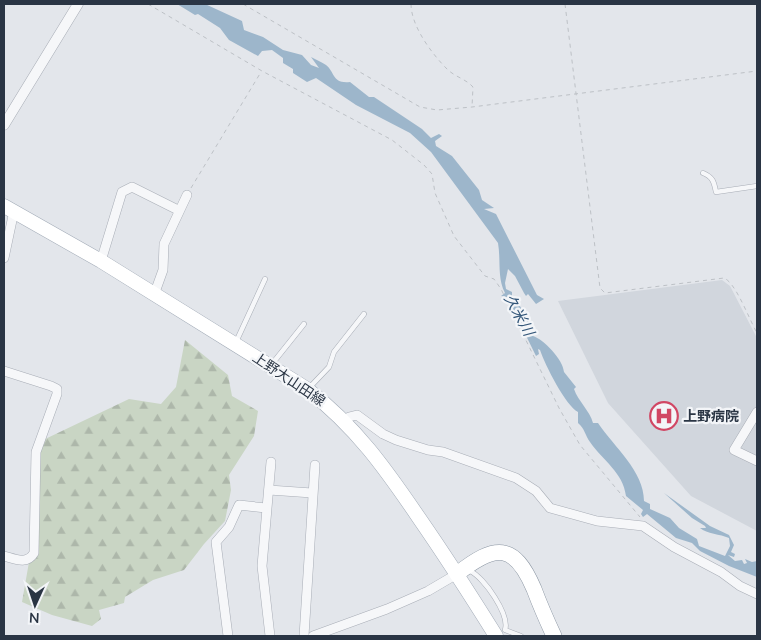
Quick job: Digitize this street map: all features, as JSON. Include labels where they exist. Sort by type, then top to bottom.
[{"type":"highway","points":[[462,574],[473,562],[492,553],[505,553],[514,556],[524,567],[554,636]]},
{"type":"highway","points":[[462,574],[499,562],[514,568],[522,580],[546,636]]},
{"type":"main road","name":"上野大山田線","points":[[9,208],[101,261],[307,389],[345,422],[368,446],[462,574],[496,636]]},
{"type":"street","points":[[4,125],[78,4]]},
{"type":"street","points":[[101,261],[122,192],[132,187],[178,210]]},
{"type":"street","points":[[154,294],[163,270],[164,244],[178,210],[187,195]]},
{"type":"street","points":[[4,258],[9,208]]},
{"type":"street","points":[[4,370],[57,389],[57,394],[36,452],[34,554],[31,558],[23,561],[4,556]]},
{"type":"street","points":[[757,412],[734,450],[757,461]]},
{"type":"street","points":[[345,422],[349,417],[358,415],[383,434],[396,440],[443,452],[516,478],[536,491],[550,508],[597,521],[630,524],[652,530],[674,547],[757,594]]},
{"type":"street","points":[[270,636],[262,566],[271,462]]},
{"type":"street","points":[[304,636],[315,465]]},
{"type":"street","points":[[269,490],[312,493]]},
{"type":"street","points":[[228,636],[216,542],[229,527],[239,505],[266,508]]},
{"type":"street","points":[[313,636],[420,595],[462,574]]},
{"type":"lane","points":[[703,173],[710,176],[714,181],[716,192],[757,186]]},
{"type":"lane","points":[[235,344],[265,280]]},
{"type":"lane","points":[[307,389],[329,366],[334,352],[364,314]]},
{"type":"lane","points":[[270,366],[304,324]]},
{"type":"lane","points":[[462,574],[479,575],[503,613],[507,622],[505,630],[521,636]]},
{"type":"path","points":[[148,4],[262,71],[392,140],[432,174],[435,193],[444,218],[454,236],[485,276],[494,279],[501,289],[559,408],[580,445],[614,488],[652,530]]},
{"type":"path","points":[[243,4],[420,106],[437,110],[757,71]]},
{"type":"path","points":[[411,4],[418,29],[446,68],[474,87],[472,107]]},
{"type":"path","points":[[565,4],[600,288],[606,293],[724,278],[729,280],[735,288],[757,333]]},
{"type":"path","points":[[187,195],[262,71]]},
{"type":"shaded area","points":[[722,280],[730,286],[757,338],[757,408],[729,452],[757,465],[757,531],[691,496],[608,403],[558,301]]},
{"type":"shaded area","points":[[757,417],[757,456],[740,449]]},
{"type":"green space","points":[[185,340],[228,375],[232,396],[258,411],[254,436],[229,475],[231,490],[225,521],[184,570],[153,580],[125,597],[124,603],[99,610],[101,619],[92,626],[52,615],[22,602],[29,562],[41,441],[129,399],[161,404],[176,387]]},
{"type":"water","name":"久米川","points":[[177,4],[205,4],[242,21],[244,30],[263,37],[283,50],[302,55],[311,65],[319,68],[311,57],[324,64],[337,79],[350,82],[369,97],[374,97],[422,129],[431,138],[439,134],[442,136],[435,141],[436,146],[452,156],[479,190],[482,200],[494,208],[484,209],[496,214],[537,295],[544,299],[536,304],[528,294],[526,296],[515,276],[508,269],[505,283],[506,289],[512,292],[512,299],[517,301],[535,332],[533,336],[547,345],[560,361],[564,372],[576,387],[574,389],[593,423],[598,423],[634,469],[643,490],[644,501],[650,504],[650,509],[670,518],[679,528],[697,539],[699,546],[725,556],[730,546],[729,538],[706,532],[700,528],[706,528],[664,493],[710,526],[729,535],[734,545],[731,552],[735,554],[734,557],[728,555],[735,561],[742,560],[744,564],[747,563],[745,559],[752,562],[757,561],[757,577],[729,566],[700,551],[692,543],[676,538],[647,514],[643,517],[641,514],[643,510],[626,496],[617,473],[588,439],[578,423],[578,412],[562,394],[538,349],[539,354],[536,356],[507,297],[501,296],[505,293],[500,275],[498,243],[431,152],[410,133],[356,105],[316,78],[307,82],[293,73],[293,69],[283,63],[283,58],[272,50],[262,51],[258,56],[229,40],[220,28],[198,14],[195,15]]},
{"type":"place","name":"上野病院","points":[[664,416]]}]
